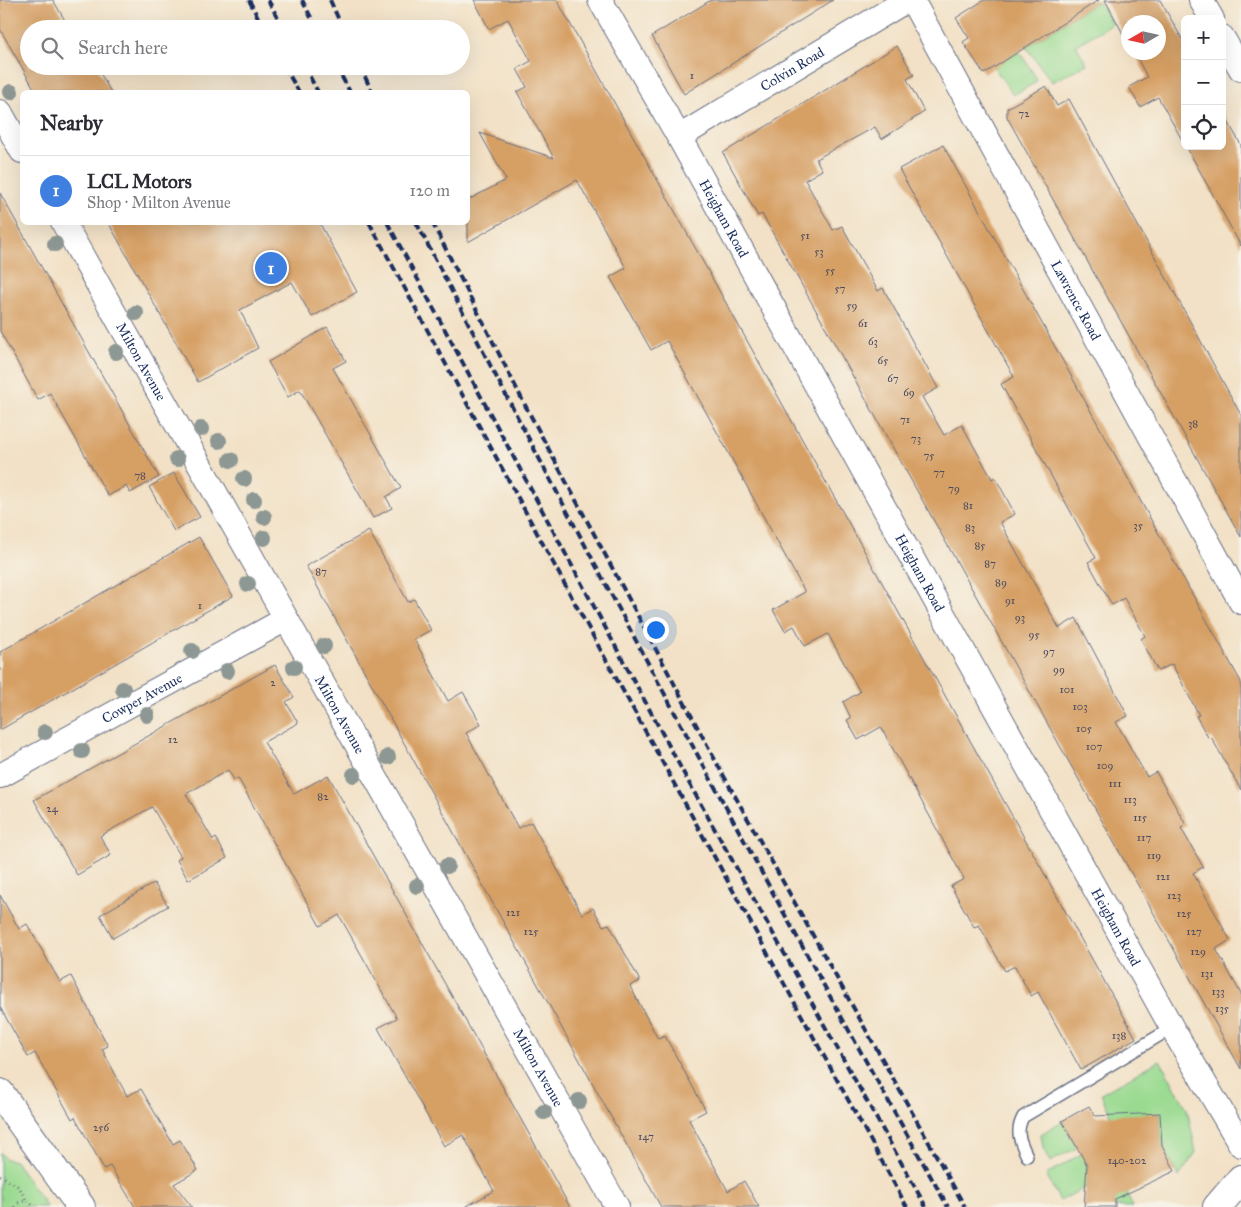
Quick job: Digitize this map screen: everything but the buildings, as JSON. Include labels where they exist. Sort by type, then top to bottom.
[{"type":"main road","points":[[0,1093],[82,1207]]},
{"type":"main road","points":[[1217,1207],[1241,1179]]},
{"type":"street","name":"Heigham Road","points":[[600,0],[679,137],[1172,1028],[1241,1145]]},
{"type":"street","points":[[1201,0],[1210,15]]},
{"type":"street","name":"Colvin Road","points":[[679,137],[899,2]]},
{"type":"street","name":"Lawrence Road","points":[[899,2],[1241,602]]},
{"type":"street","points":[[1226,43],[1241,69]]},
{"type":"street","points":[[0,112],[20,148]]},
{"type":"street","name":"Milton Avenue","points":[[65,225],[617,1207]]},
{"type":"street","name":"Cowper Avenue","points":[[0,776],[286,619]]},
{"type":"lane","points":[[1027,1156],[1018,1137],[1018,1126],[1024,1117],[1172,1028]]},
{"type":"path","points":[[0,1175],[20,1186],[26,1200],[35,1207]]},
{"type":"path","points":[[15,1207],[18,1202],[26,1200]]},
{"type":"green space","points":[[1098,1],[1112,24],[1076,45],[1087,64],[1052,82],[1026,47]]},
{"type":"green space","points":[[1019,51],[1037,79],[1035,83],[1013,95],[994,67]]},
{"type":"green space","points":[[1160,1060],[1187,1109],[1196,1152],[1179,1177],[1162,1145],[1160,1113],[1119,1136],[1101,1094]]},
{"type":"green space","points":[[1062,1121],[1077,1148],[1050,1162],[1043,1148],[1041,1134]]},
{"type":"green space","points":[[0,1152],[6,1159],[15,1161],[47,1207],[0,1207]]},
{"type":"green space","points":[[1081,1154],[1087,1165],[1086,1187],[1060,1201],[1046,1175]]},
{"type":"green space","points":[[1120,1171],[1132,1207],[1115,1207],[1115,1172]]},
{"type":"railway","points":[[249,0],[259,20]]},
{"type":"railway","points":[[268,0],[279,20]]},
{"type":"railway","points":[[302,0],[312,20]]},
{"type":"railway","points":[[330,0],[339,20]]},
{"type":"railway","points":[[289,75],[298,90]]},
{"type":"railway","points":[[309,75],[317,90]]},
{"type":"railway","points":[[341,75],[349,90]]},
{"type":"railway","points":[[364,75],[371,90]]},
{"type":"railway","points":[[371,225],[577,607],[907,1207]]},
{"type":"railway","points":[[389,225],[689,783],[926,1207]]},
{"type":"railway","points":[[418,225],[545,470],[677,717],[811,963],[948,1207]]},
{"type":"railway","points":[[434,225],[525,405],[721,771],[965,1207]]},
{"type":"place","name":"LCL Motors","points":[[271,268]]}]
